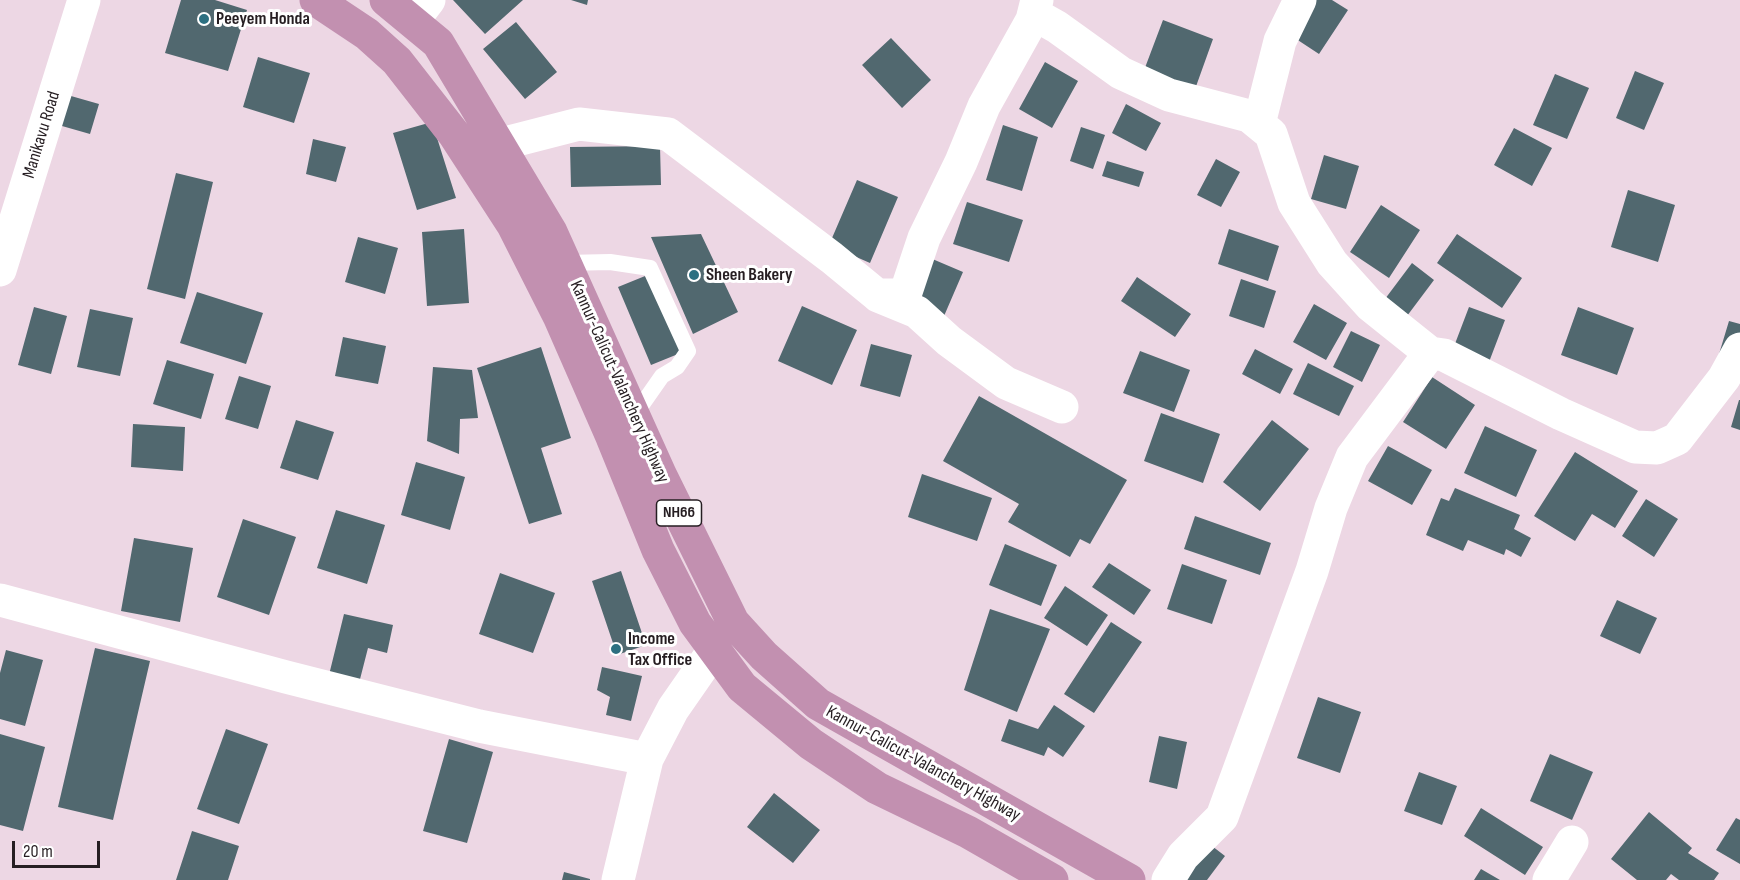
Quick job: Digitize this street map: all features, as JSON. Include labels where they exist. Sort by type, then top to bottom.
[{"type":"highway","name":"Kannur-Calicut-Valanchery Highway","points":[[316,0],[367,34],[397,61],[454,134],[513,225],[563,326],[658,550],[695,623],[742,687],[811,744],[877,788],[968,832],[1052,880]]},
{"type":"highway","name":"Kannur-Calicut-Valanchery Highway","points":[[386,0],[421,10],[438,43],[551,232],[660,474],[733,622],[764,656],[818,704],[1129,880]]},
{"type":"street","name":"Manikavu Road","points":[[0,270],[84,0]]},
{"type":"street","points":[[1259,124],[1280,41],[1300,0]]},
{"type":"street","points":[[877,295],[905,295],[924,238],[961,162],[984,106],[1035,10],[1041,18],[1120,73],[1169,95],[1249,116],[1271,134],[1294,203],[1332,263],[1370,304],[1430,353],[1444,355],[1561,414],[1635,447],[1657,448],[1677,439],[1724,378],[1740,349]]},
{"type":"street","points":[[509,142],[579,124],[668,134],[832,258],[877,295],[917,312],[949,341],[1006,383],[1062,407]]},
{"type":"street","points":[[1168,880],[1183,856],[1222,817],[1312,571],[1331,508],[1352,457],[1430,353]]},
{"type":"street","points":[[0,600],[274,674],[480,726],[647,759]]},
{"type":"street","points":[[618,880],[647,759],[673,709],[714,650]]},
{"type":"street","points":[[1549,880],[1572,842]]},
{"type":"lane","points":[[565,263],[610,262],[650,268],[688,351],[677,367],[662,376],[634,416]]},
{"type":"building","points":[[181,0],[215,0],[247,10],[228,71],[165,53]]},
{"type":"building","points":[[453,0],[523,0],[485,34]]},
{"type":"building","points":[[571,0],[588,0],[587,5]]},
{"type":"building","points":[[1300,0],[1332,0],[1348,10],[1319,54],[1281,29]]},
{"type":"building","points":[[1163,20],[1213,39],[1194,92],[1143,73]]},
{"type":"building","points":[[516,22],[557,72],[525,99],[483,49]]},
{"type":"building","points":[[891,38],[931,80],[902,108],[862,65]]},
{"type":"building","points":[[258,57],[310,73],[294,123],[243,107]]},
{"type":"building","points":[[1045,62],[1078,81],[1052,128],[1019,109]]},
{"type":"building","points":[[1635,71],[1664,83],[1644,130],[1616,118]]},
{"type":"building","points":[[1555,74],[1589,88],[1567,139],[1533,125]]},
{"type":"building","points":[[64,94],[99,104],[90,134],[55,124]]},
{"type":"building","points":[[1126,104],[1161,123],[1146,151],[1112,133]]},
{"type":"building","points":[[432,122],[456,198],[417,210],[393,133]]},
{"type":"building","points":[[1003,125],[1038,137],[1022,191],[986,180]]},
{"type":"building","points":[[1081,127],[1105,135],[1093,169],[1070,161]]},
{"type":"building","points":[[1514,128],[1552,148],[1532,186],[1494,165]]},
{"type":"building","points":[[313,139],[346,147],[336,182],[306,174]]},
{"type":"building","points":[[660,146],[661,185],[571,187],[570,147]]},
{"type":"building","points":[[1324,155],[1359,166],[1346,209],[1311,199]]},
{"type":"building","points":[[1216,159],[1240,172],[1221,207],[1197,195]]},
{"type":"building","points":[[1107,161],[1144,172],[1139,187],[1102,176]]},
{"type":"building","points":[[176,173],[213,182],[185,299],[147,289]]},
{"type":"building","points":[[857,180],[898,197],[870,263],[829,245]]},
{"type":"building","points":[[1628,190],[1675,205],[1658,262],[1611,247]]},
{"type":"building","points":[[967,202],[1023,220],[1009,262],[953,244]]},
{"type":"building","points":[[1381,205],[1420,230],[1389,278],[1350,252]]},
{"type":"building","points":[[464,229],[469,303],[427,306],[422,232]]},
{"type":"building","points":[[1229,229],[1279,246],[1268,281],[1218,264]]},
{"type":"building","name":"Sheen Bakery","points":[[701,234],[738,312],[693,334],[651,237]]},
{"type":"building","points":[[1457,234],[1522,278],[1502,308],[1437,263]]},
{"type":"building","points":[[358,237],[398,248],[385,294],[345,282]]},
{"type":"building","points":[[923,255],[963,272],[941,323],[905,295]]},
{"type":"building","points":[[1412,263],[1434,280],[1404,320],[1382,303]]},
{"type":"building","points":[[650,274],[683,352],[651,365],[618,287]]},
{"type":"building","points":[[1137,277],[1191,314],[1175,337],[1121,301]]},
{"type":"building","points":[[1241,279],[1276,291],[1264,328],[1229,316]]},
{"type":"building","points":[[197,292],[263,313],[246,364],[180,343]]},
{"type":"building","points":[[1314,304],[1347,323],[1326,360],[1293,342]]},
{"type":"building","points":[[802,306],[857,330],[832,385],[778,361]]},
{"type":"building","points":[[34,307],[67,316],[51,374],[18,365]]},
{"type":"building","points":[[1469,307],[1505,320],[1489,362],[1453,349]]},
{"type":"building","points":[[1578,307],[1634,328],[1617,375],[1561,355]]},
{"type":"building","points":[[90,309],[133,318],[120,376],[77,367]]},
{"type":"building","points":[[1729,321],[1740,324],[1740,371],[1716,364]]},
{"type":"building","points":[[1351,331],[1380,345],[1362,382],[1333,367]]},
{"type":"building","points":[[343,337],[386,346],[378,384],[335,376]]},
{"type":"building","points":[[871,344],[912,355],[900,397],[860,386]]},
{"type":"building","points":[[541,347],[571,438],[541,448],[562,514],[529,524],[477,368]]},
{"type":"building","points":[[1255,349],[1293,369],[1280,394],[1242,374]]},
{"type":"building","points":[[1140,351],[1190,370],[1174,412],[1123,393]]},
{"type":"building","points":[[167,360],[214,374],[201,419],[153,404]]},
{"type":"building","points":[[1308,363],[1354,386],[1339,416],[1293,394]]},
{"type":"building","points":[[433,367],[472,370],[478,418],[460,419],[459,454],[427,441]]},
{"type":"building","points":[[239,376],[271,386],[258,429],[225,419]]},
{"type":"building","points":[[1432,377],[1475,405],[1446,449],[1403,422]]},
{"type":"building","points":[[979,396],[1127,480],[1090,544],[1080,539],[1070,557],[1008,522],[1019,504],[943,461]]},
{"type":"building","points":[[1740,400],[1740,430],[1731,427]]},
{"type":"building","points":[[1161,413],[1220,434],[1203,483],[1144,461]]},
{"type":"building","points":[[296,420],[334,432],[318,480],[280,468]]},
{"type":"building","points":[[1272,420],[1309,449],[1260,511],[1223,482]]},
{"type":"building","points":[[133,424],[185,427],[183,471],[131,467]]},
{"type":"building","points":[[1485,426],[1537,450],[1516,497],[1464,473]]},
{"type":"building","points":[[1388,446],[1432,470],[1412,505],[1368,481]]},
{"type":"building","points":[[1575,452],[1638,491],[1615,528],[1592,514],[1575,541],[1534,516]]},
{"type":"building","points":[[416,462],[465,477],[450,530],[401,515]]},
{"type":"building","points":[[922,474],[992,498],[977,541],[908,517]]},
{"type":"building","points":[[1455,488],[1520,515],[1514,529],[1531,538],[1521,557],[1506,549],[1504,555],[1468,540],[1463,551],[1426,535],[1441,498],[1449,501]]},
{"type":"building","points":[[1646,499],[1678,519],[1654,557],[1622,536]]},
{"type":"building","points":[[336,510],[385,525],[367,584],[317,568]]},
{"type":"building","points":[[1195,516],[1271,543],[1260,575],[1184,549]]},
{"type":"building","points":[[243,519],[296,537],[269,615],[217,597]]},
{"type":"building","points":[[134,538],[193,548],[180,622],[121,611]]},
{"type":"building","points":[[1005,544],[1057,565],[1041,606],[989,585]]},
{"type":"building","points":[[1109,563],[1151,590],[1134,615],[1092,587]]},
{"type":"building","points":[[1182,564],[1227,580],[1212,624],[1167,609]]},
{"type":"building","points":[[621,571],[646,645],[617,655],[592,581]]},
{"type":"building","points":[[500,573],[555,593],[533,653],[479,634]]},
{"type":"building","points":[[1065,586],[1108,615],[1087,646],[1044,618]]},
{"type":"building","points":[[1617,600],[1657,618],[1640,654],[1600,636]]},
{"type":"building","points":[[990,609],[1050,629],[1017,712],[964,690]]},
{"type":"building","points":[[344,614],[393,625],[387,653],[368,648],[358,687],[328,679]]},
{"type":"building","points":[[1111,622],[1142,642],[1094,713],[1064,694]]},
{"type":"building","points":[[95,648],[150,661],[113,820],[58,807]]},
{"type":"building","points":[[6,650],[43,660],[25,726],[0,719],[0,673]]},
{"type":"building","points":[[602,667],[642,676],[631,721],[606,715],[610,697],[597,690]]},
{"type":"building","points":[[1318,697],[1361,712],[1340,773],[1297,758]]},
{"type":"building","points":[[1054,705],[1085,726],[1063,757],[1048,747],[1044,756],[1001,741],[1009,719],[1038,729]]},
{"type":"building","points":[[226,729],[268,744],[239,824],[197,809]]},
{"type":"building","points":[[0,734],[45,747],[23,831],[0,825]]},
{"type":"building","points":[[1159,736],[1187,742],[1177,789],[1149,782]]},
{"type":"building","points":[[449,739],[493,752],[467,843],[423,831]]},
{"type":"building","points":[[1550,754],[1593,772],[1572,820],[1530,801]]},
{"type":"building","points":[[1419,772],[1457,786],[1442,825],[1404,811]]},
{"type":"building","points":[[774,793],[820,830],[793,863],[747,827]]},
{"type":"building","points":[[1481,808],[1543,847],[1525,875],[1464,836]]},
{"type":"building","points":[[1649,812],[1692,848],[1688,853],[1719,873],[1714,880],[1679,880],[1671,874],[1666,880],[1637,880],[1611,859]]},
{"type":"building","points":[[1736,818],[1740,820],[1740,864],[1716,850]]},
{"type":"building","points":[[192,831],[239,846],[228,880],[176,880]]},
{"type":"building","points":[[1199,836],[1225,856],[1207,880],[1171,880]]},
{"type":"building","points":[[1481,869],[1500,880],[1474,880]]},
{"type":"building","points":[[564,872],[590,879],[590,880],[562,880]]},
{"type":"place","name":"Peeyem Honda","points":[[204,19]]},
{"type":"place","name":"Sheen Bakery","points":[[694,275]]},
{"type":"place","name":"Income Tax Office","points":[[616,649]]}]
